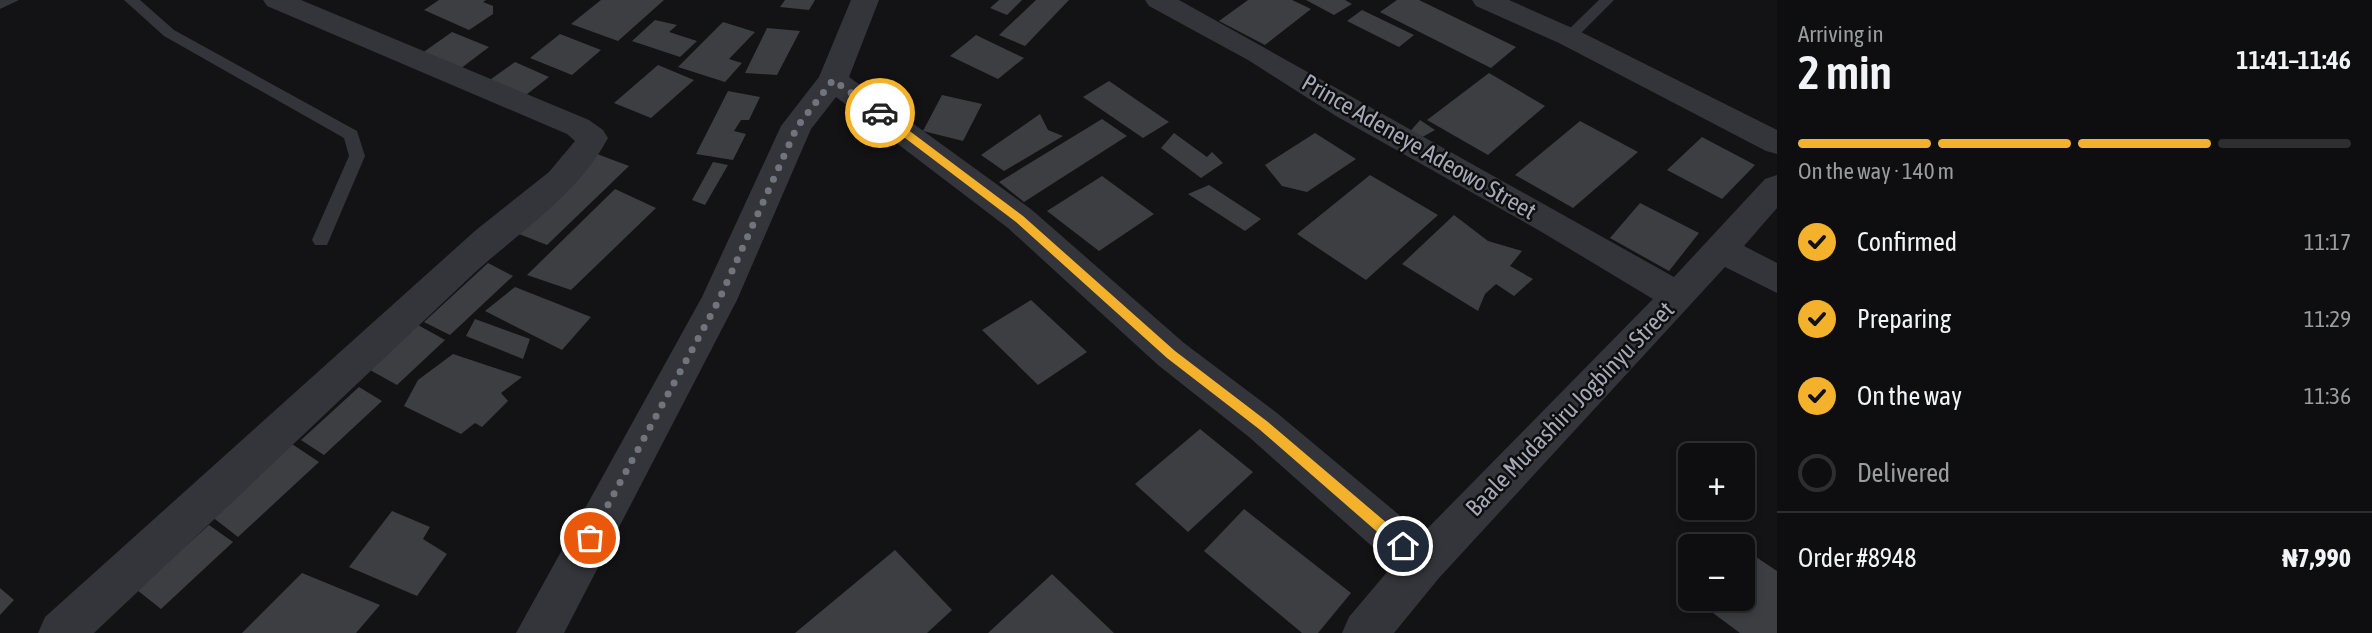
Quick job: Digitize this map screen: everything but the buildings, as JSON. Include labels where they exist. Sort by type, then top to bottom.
[{"type":"street","points":[[61,633],[488,239],[558,181],[586,151],[592,138],[578,127],[277,0]]},
{"type":"street","points":[[539,633],[719,300],[797,127],[833,80],[865,0]]},
{"type":"street","name":"Prince Adeneye Adeowo Street","points":[[1159,0],[1678,296]]},
{"type":"street","points":[[1486,0],[1569,37],[1777,143]]},
{"type":"street","points":[[833,80],[1020,219],[1171,355],[1263,425],[1423,563]]},
{"type":"street","name":"Baale Mudashiru Jogbinyu Street","points":[[1365,633],[1423,563],[1678,296],[1777,187]]},
{"type":"street","points":[[1719,248],[1777,279]]},
{"type":"lane","points":[[0,5],[12,0]]},
{"type":"lane","points":[[131,0],[169,33],[351,135],[357,156],[321,240]]},
{"type":"lane","points":[[1569,37],[1607,0]]},
{"type":"way so far","points":[[590,538],[719,300],[797,127],[833,80],[880,113]]},
{"type":"route","points":[[880,113],[1020,219],[1171,355],[1263,425],[1403,546]]}]
